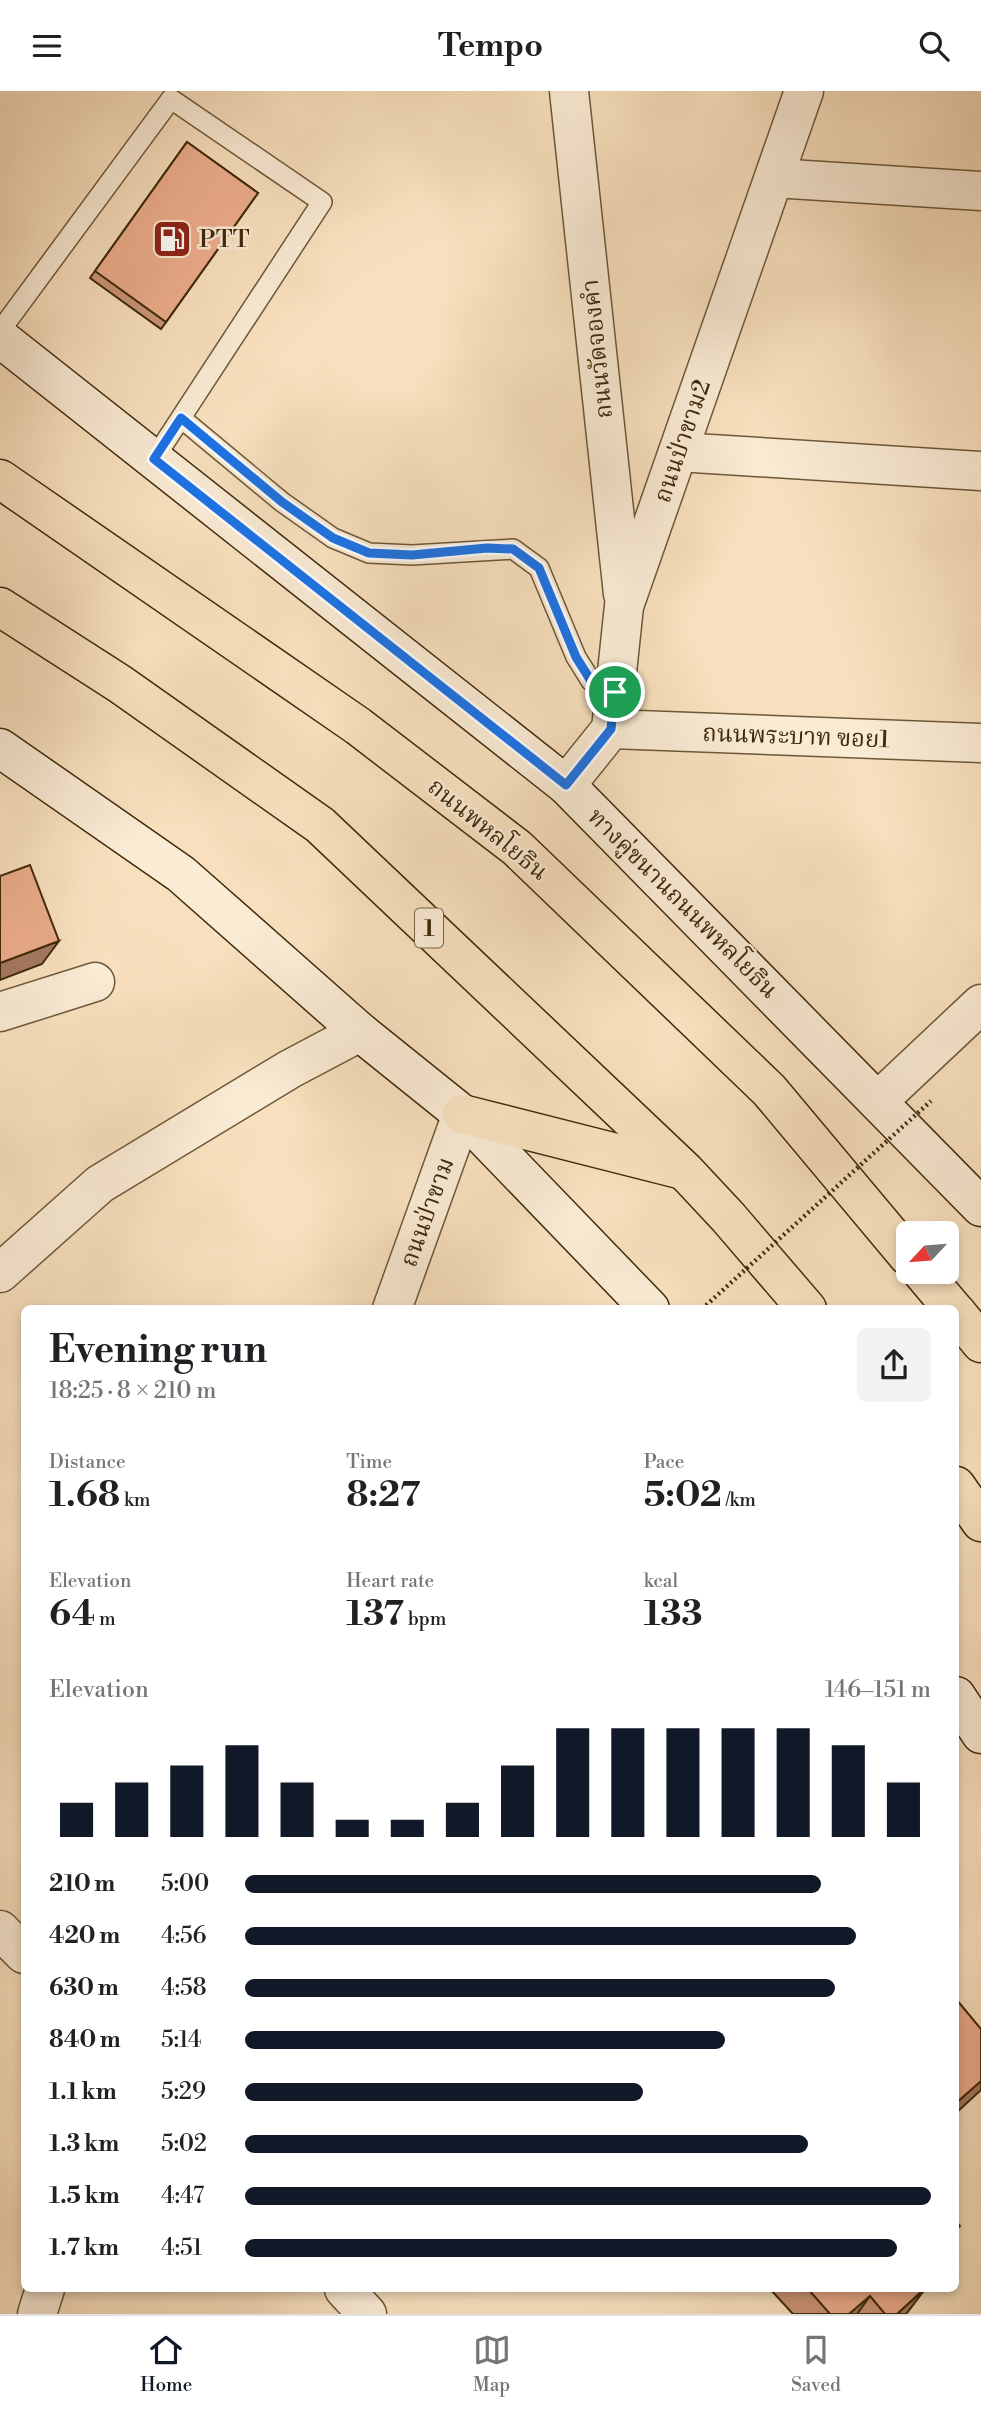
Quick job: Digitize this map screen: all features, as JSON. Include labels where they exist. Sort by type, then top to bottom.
[{"type":"highway","name":"ถนนพหลโยธิน","points":[[0,479],[358,726],[517,848],[769,1090],[896,1242]]},
{"type":"highway","name":"1","points":[[0,607],[120,684],[320,825],[685,1171],[803,1305]]},
{"type":"highway","points":[[462,1114],[685,1171]]},
{"type":"highway","points":[[933,1285],[949,1305]]},
{"type":"highway","points":[[959,1317],[981,1343]]},
{"type":"highway","points":[[959,1490],[981,1522]]},
{"type":"street","name":"ถนนวัดจองคำ","points":[[569,91],[624,606]]},
{"type":"street","name":"ถนนป่าขาม2","points":[[611,729],[624,606],[804,91]]},
{"type":"street","points":[[774,178],[981,191]]},
{"type":"street","name":"ทางคู่ขนานถนนพหลโยธิน","points":[[0,338],[566,785],[981,1207]]},
{"type":"street","points":[[678,452],[981,471]]},
{"type":"street","points":[[566,785],[611,729]]},
{"type":"street","name":"ถนนพระบาท ฃอย1","points":[[611,729],[981,743]]},
{"type":"street","points":[[0,748],[181,874],[360,1032],[462,1114],[646,1305]]},
{"type":"street","points":[[0,1012],[95,982]]},
{"type":"street","points":[[878,1101],[981,1004]]},
{"type":"street","points":[[0,1273],[100,1184],[290,1069],[360,1032]]},
{"type":"street","name":"ถนนป่าขาม","points":[[393,1305],[462,1114]]},
{"type":"street","points":[[959,1701],[981,1734]]},
{"type":"street","points":[[0,1930],[21,1951]]},
{"type":"street","points":[[37,2314],[44,2292]]},
{"type":"street","points":[[347,2292],[367,2314]]},
{"type":"lane","points":[[0,331],[170,94],[322,202],[154,459]]},
{"type":"lane","points":[[181,418],[282,502],[333,538],[369,553],[412,555],[487,548],[513,549],[539,568],[576,657],[591,681],[615,692]]},
{"type":"path","points":[[706,1305],[931,1101]]},
{"type":"building","name":"PTT","points":[[187,142],[258,193],[166,322],[95,271]]},
{"type":"building","points":[[30,865],[59,941],[0,963],[0,876]]},
{"type":"building","points":[[959,2003],[981,2029],[981,2081],[959,2100]]},
{"type":"building","points":[[811,2292],[921,2292],[897,2314],[885,2314],[870,2296],[849,2314],[830,2314]]},
{"type":"place","name":"PTT","points":[[172,239]]},
{"type":"route","points":[[181,418],[282,502],[333,538],[369,553],[412,555],[487,548],[513,549],[539,568],[576,657],[591,681],[615,692],[611,729],[566,785],[154,459],[181,418]]}]
